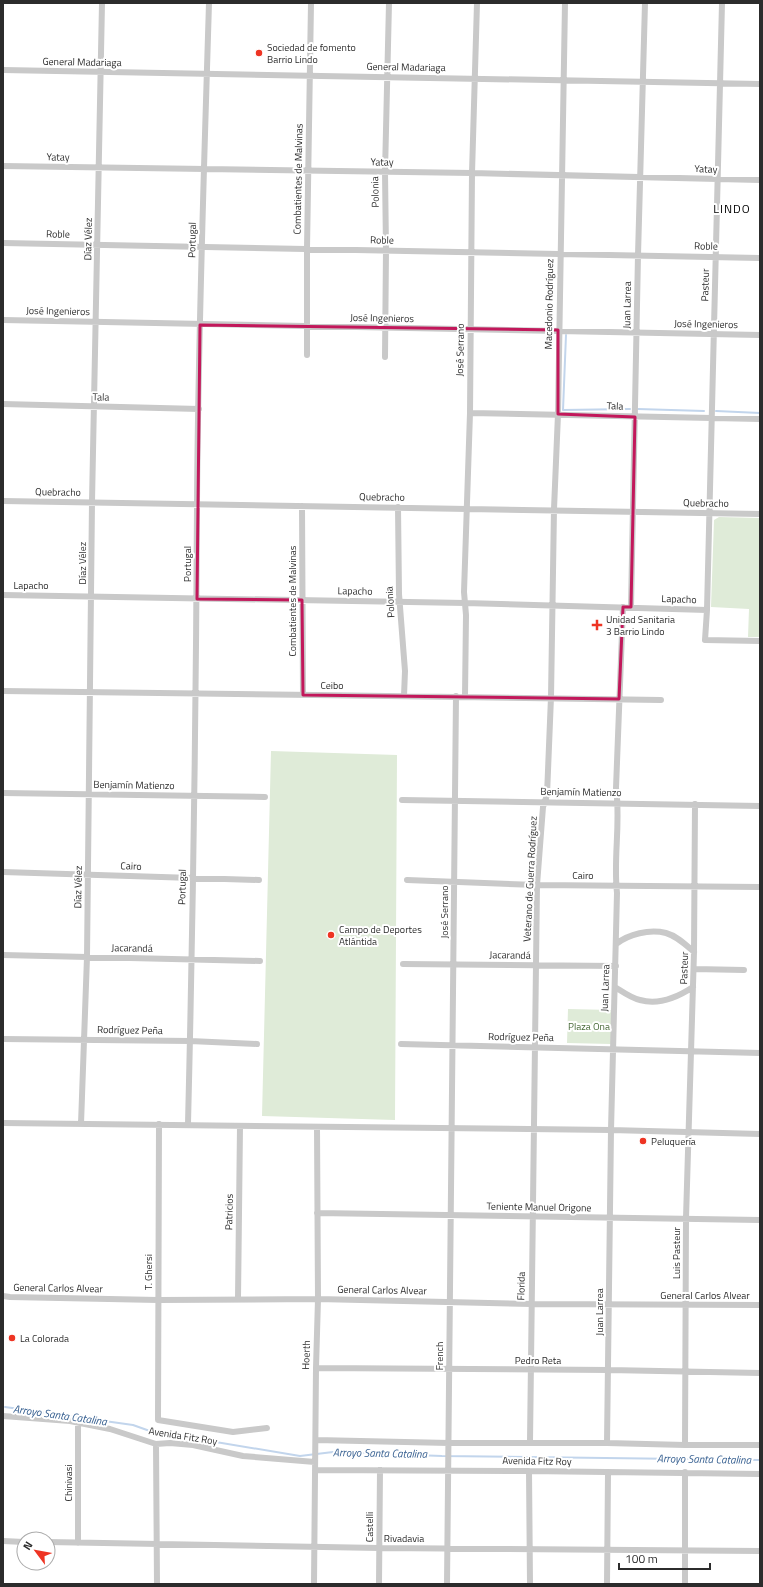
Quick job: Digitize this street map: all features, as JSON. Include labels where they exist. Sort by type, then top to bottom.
[{"type":"street","name":"Díaz Vélez","points":[[81,1124],[87,957],[92,502],[100,168],[102,3]]},
{"type":"street","name":"Portugal","points":[[188,1124],[193,878],[194,694],[197,599],[200,325],[203,168],[209,3]]},
{"type":"street","name":"Combatientes de Malvinas","points":[[307,356],[308,326],[306,248],[312,3]]},
{"type":"street","name":"Polonia","points":[[385,357],[385,172],[389,3]]},
{"type":"street","name":"José Serrano","points":[[465,696],[465,603],[470,413],[472,173],[477,3]]},
{"type":"street","name":"Macedonio Rodríguez","points":[[552,605],[558,414],[558,330],[565,3]]},
{"type":"street","name":"Juan Larrea","points":[[631,607],[636,332],[645,3]]},
{"type":"street","name":"Pasteur","points":[[722,3],[706,640],[760,641]]},
{"type":"street","name":"General Madariaga","points":[[3,70],[760,84]]},
{"type":"street","name":"Yatay","points":[[3,166],[203,168],[760,180]]},
{"type":"street","name":"Roble","points":[[3,243],[471,251],[760,258]]},
{"type":"street","name":"José Ingenieros","points":[[3,320],[760,335]]},
{"type":"street","name":"Tala","points":[[3,404],[199,409]]},
{"type":"street","name":"Tala","points":[[470,413],[760,418]]},
{"type":"street","name":"Quebracho","points":[[3,501],[197,503],[760,514]]},
{"type":"street","name":"Combatientes de Malvinas","points":[[302,506],[303,695]]},
{"type":"street","name":"Polonia","points":[[398,507],[399,602],[405,671],[404,696]]},
{"type":"street","name":"Lapacho","points":[[3,595],[465,603],[707,610]]},
{"type":"street","name":"Veterano de Guerra Rodríguez","points":[[533,1130],[538,885],[543,808],[547,795],[551,697],[552,605]]},
{"type":"street","name":"Juan Larrea","points":[[607,1443],[611,1130],[616,966],[615,878],[618,802],[616,788],[623,607]]},
{"type":"street","name":"Ceibo","points":[[3,691],[551,697],[661,700]]},
{"type":"street","name":"José Serrano","points":[[451,1128],[454,1045],[456,696]]},
{"type":"street","name":"Benjamín Matienzo","points":[[3,793],[265,797]]},
{"type":"street","name":"Benjamín Matienzo","points":[[402,800],[618,802],[760,806]]},
{"type":"street","name":"Pasteur","points":[[688,1133],[694,969],[695,804]]},
{"type":"street","name":"Cairo","points":[[3,872],[259,880]]},
{"type":"street","name":"Cairo","points":[[407,880],[538,885],[695,885],[760,887]]},
{"type":"street","points":[[616,944],[625,937],[634,934],[644,932],[666,933],[694,952]]},
{"type":"street","name":"Jacarandá","points":[[3,955],[260,960]]},
{"type":"street","name":"Jacarandá","points":[[404,964],[616,966]]},
{"type":"street","points":[[694,969],[744,970]]},
{"type":"street","points":[[615,987],[640,1000],[652,1002],[673,998],[693,987]]},
{"type":"street","name":"Rodríguez Peña","points":[[3,1039],[190,1041],[257,1044]]},
{"type":"street","name":"Rodríguez Peña","points":[[401,1044],[613,1048],[760,1053]]},
{"type":"street","points":[[3,1123],[611,1130],[760,1134]]},
{"type":"street","name":"T. Ghersi","points":[[159,1124],[158,1420],[233,1432],[267,1428]]},
{"type":"street","name":"Patricios","points":[[238,1299],[240,1126]]},
{"type":"street","name":"Hoerth","points":[[314,1584],[318,1299],[317,1127]]},
{"type":"street","name":"French","points":[[447,1584],[451,1128]]},
{"type":"street","name":"Florida","points":[[530,1442],[533,1130]]},
{"type":"street","name":"Luis Pasteur","points":[[685,1445],[688,1133]]},
{"type":"street","name":"Teniente Manuel Origone","points":[[317,1213],[760,1220]]},
{"type":"street","name":"General Carlos Alvear","points":[[3,1296],[10,1298],[158,1300],[318,1299],[531,1304],[760,1306]]},
{"type":"street","name":"Pedro Reta","points":[[316,1368],[609,1370],[760,1373]]},
{"type":"street","name":"Avenida Fitz Roy","points":[[3,1416],[78,1423],[110,1429],[156,1444],[170,1443],[193,1445],[243,1456],[315,1461]]},
{"type":"street","name":"Chinivasi","points":[[78,1423],[78,1543]]},
{"type":"street","name":"Avenida Fitz Roy","points":[[316,1440],[760,1445]]},
{"type":"street","points":[[156,1444],[157,1584]]},
{"type":"street","name":"Avenida Fitz Roy","points":[[315,1470],[685,1472],[760,1474]]},
{"type":"street","name":"Castelli","points":[[379,1584],[380,1470]]},
{"type":"street","points":[[529,1471],[530,1584]]},
{"type":"street","points":[[607,1584],[608,1472]]},
{"type":"street","points":[[685,1472],[685,1584]]},
{"type":"street","points":[[3,1541],[16,1542]]},
{"type":"street","name":"Rivadavia","points":[[56,1542],[379,1548],[448,1547],[760,1551]]},
{"type":"highlighted area","points":[[200,325],[558,330],[558,414],[635,417],[631,607],[623,607],[619,699],[303,695],[302,600],[197,599]]},
{"type":"green space","points":[[719,517],[760,518],[760,637],[748,637],[749,609],[711,607],[714,520]]},
{"type":"green space","name":"Campo de Deportes Atlántida","points":[[271,751],[397,755],[395,1120],[262,1116]]},
{"type":"green space","name":"Plaza Ona","points":[[568,1009],[612,1010],[611,1044],[567,1043]]},
{"type":"waterway","points":[[566,335],[563,410],[630,409]]},
{"type":"waterway","points":[[638,409],[704,411]]},
{"type":"waterway","points":[[716,411],[760,413]]},
{"type":"waterway","name":"Arroyo Santa Catalina","points":[[5,1407],[133,1425],[161,1435],[192,1438],[300,1456],[333,1452],[442,1456],[760,1460]]},
{"type":"place","name":"Sociedad de fomento Barrio Lindo","points":[[259,53]]},
{"type":"place","name":"Unidad Sanitaria 3 Barrio Lindo","points":[[597,625]]},
{"type":"place","name":"Campo de Deportes Atlántida","points":[[331,935]]},
{"type":"place","name":"Peluquería","points":[[643,1141]]},
{"type":"place","name":"La Colorada","points":[[12,1338]]},
{"type":"district","name":"LINDO","points":[[732,208]]}]
